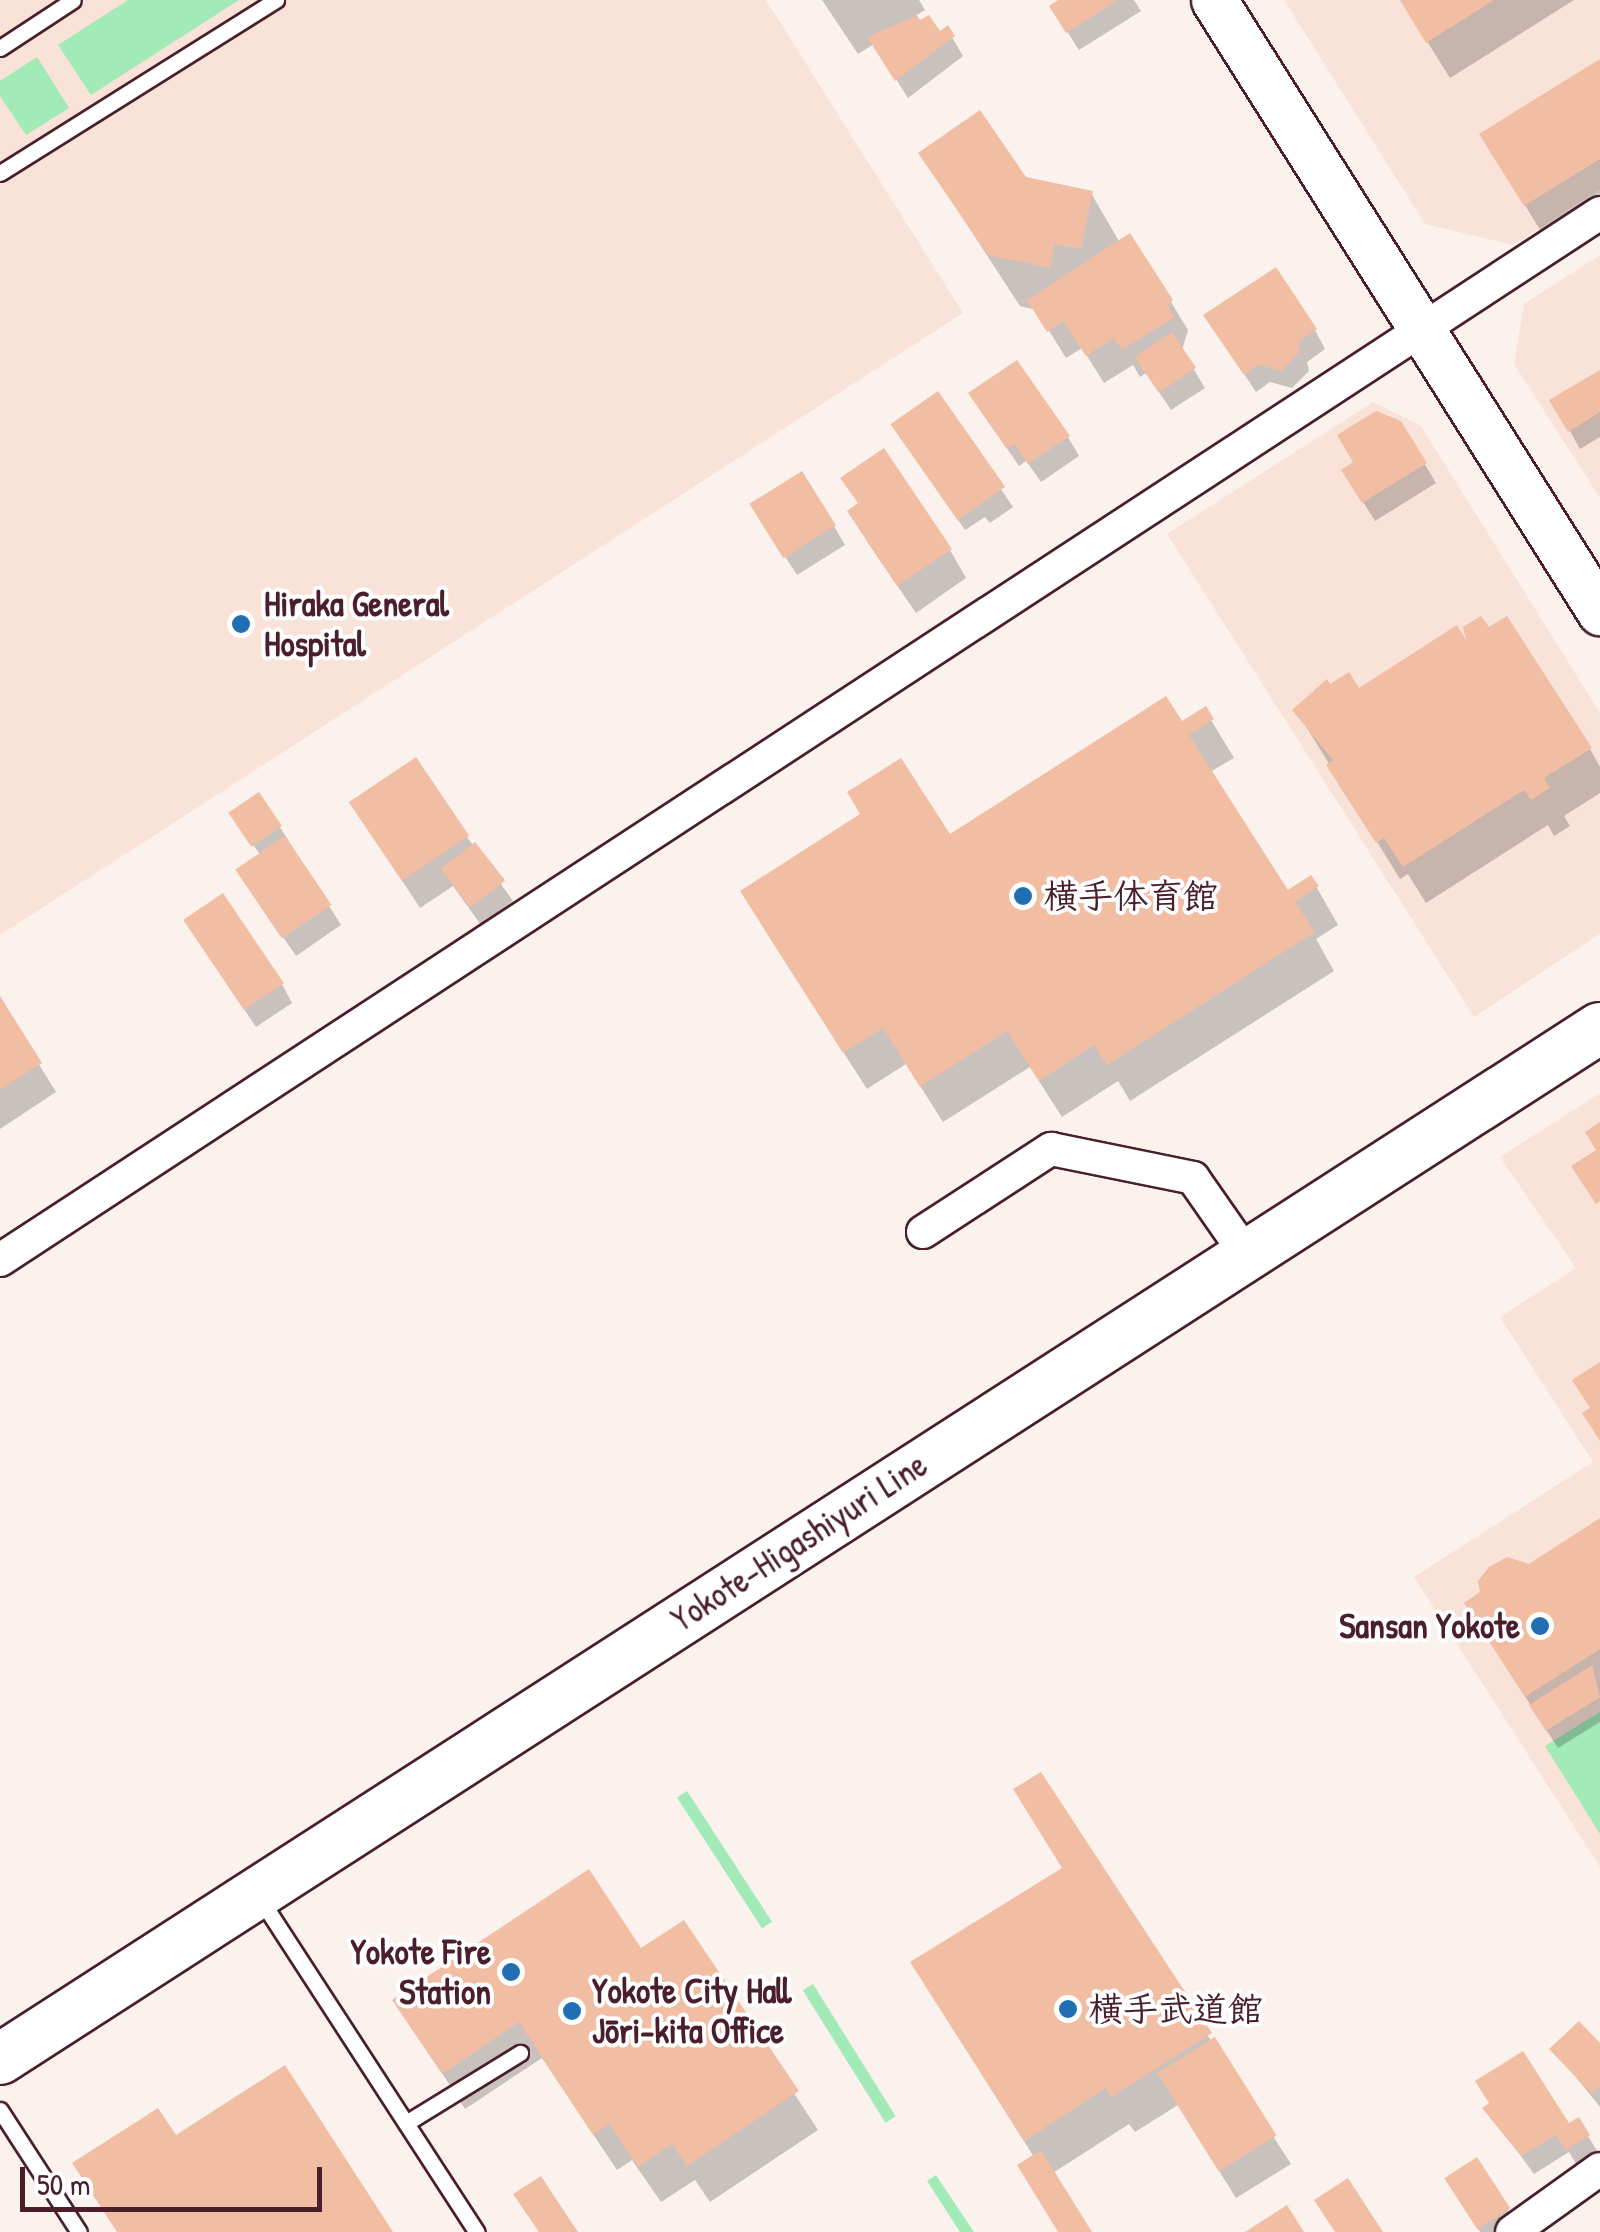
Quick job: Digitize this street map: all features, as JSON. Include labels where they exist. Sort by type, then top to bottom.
[{"type":"main road","name":"Yokote-Higashiyuri Line","points":[[0,2059],[1600,1028]]},
{"type":"street","points":[[1214,0],[1600,612]]},
{"type":"street","points":[[0,1260],[1600,212]]},
{"type":"street","points":[[923,1232],[1051,1149],[1192,1178],[1246,1254]]},
{"type":"street","points":[[1512,2232],[1600,2169]]},
{"type":"lane","points":[[0,48],[72,0]]},
{"type":"lane","points":[[0,173],[276,0]]},
{"type":"lane","points":[[256,1893],[477,2232]]},
{"type":"lane","points":[[406,2123],[520,2053]]},
{"type":"lane","points":[[0,2110],[79,2232]]},
{"type":"shaded area","name":"Hiraka General Hospital","points":[[0,0],[766,0],[963,313],[0,935]]},
{"type":"shaded area","points":[[1284,0],[1600,0],[1600,189],[1513,245],[1425,224]]},
{"type":"shaded area","points":[[1600,255],[1600,498],[1514,364],[1524,304]]},
{"type":"shaded area","points":[[1373,402],[1421,426],[1600,713],[1600,934],[1474,1017],[1167,534]]},
{"type":"shaded area","points":[[1600,1093],[1600,1867],[1414,1577],[1593,1462],[1500,1317],[1576,1268],[1500,1157]]},
{"type":"green space","points":[[128,0],[239,0],[91,95],[58,45]]},
{"type":"green space","points":[[37,57],[69,108],[26,135],[0,96],[0,81]]},
{"type":"green space","points":[[1600,1712],[1600,1834],[1545,1746]]},
{"type":"green space","points":[[687,1791],[772,1922],[762,1928],[677,1798]]},
{"type":"green space","points":[[813,1984],[896,2116],[885,2123],[803,1990]]},
{"type":"green space","points":[[936,2175],[974,2232],[960,2232],[927,2181]]},
{"type":"building","points":[[1058,0],[1118,0],[1066,33],[1049,6]]},
{"type":"building","points":[[1400,0],[1494,0],[1426,43]]},
{"type":"building","points":[[917,15],[920,20],[929,15],[940,31],[948,25],[955,36],[895,81],[867,37]]},
{"type":"building","points":[[1600,59],[1600,159],[1524,206],[1479,134]]},
{"type":"building","points":[[980,110],[1026,177],[1093,191],[1081,249],[1055,244],[1050,268],[988,255],[918,153]]},
{"type":"building","points":[[1130,233],[1173,300],[1168,306],[1174,317],[1122,350],[1114,338],[1086,356],[1063,321],[1047,332],[1027,300]]},
{"type":"building","points":[[1276,267],[1317,329],[1298,342],[1300,351],[1281,371],[1259,365],[1244,375],[1203,315]]},
{"type":"building","points":[[1172,332],[1196,368],[1159,393],[1135,357]]},
{"type":"building","points":[[1017,360],[1070,436],[1028,464],[1014,444],[1007,449],[968,393]]},
{"type":"building","points":[[1600,370],[1600,412],[1568,432],[1549,400]]},
{"type":"building","points":[[938,391],[1005,487],[958,520],[890,424]]},
{"type":"building","points":[[1376,411],[1401,421],[1427,463],[1362,503],[1341,470],[1353,462],[1337,435]]},
{"type":"building","points":[[884,448],[952,549],[897,586],[847,511],[858,503],[840,478]]},
{"type":"building","points":[[802,471],[836,525],[783,558],[749,504]]},
{"type":"building","points":[[1481,616],[1489,627],[1507,616],[1592,748],[1544,778],[1550,788],[1531,800],[1524,790],[1403,867],[1384,838],[1376,843],[1326,765],[1333,760],[1292,710],[1327,679],[1330,684],[1349,672],[1359,688],[1457,625],[1466,640],[1463,627]]},
{"type":"building","name":"横手体育館","points":[[1166,696],[1182,721],[1206,706],[1214,719],[1189,735],[1288,890],[1311,875],[1319,886],[1295,902],[1315,932],[1107,1065],[1094,1045],[1039,1081],[1007,1031],[920,1087],[883,1028],[843,1053],[740,891],[860,814],[847,792],[901,758],[950,834]]},
{"type":"building","points":[[416,757],[469,836],[402,881],[349,802]]},
{"type":"building","points":[[259,792],[282,826],[251,847],[228,813]]},
{"type":"building","points":[[285,836],[331,905],[282,938],[235,870]]},
{"type":"building","points":[[475,842],[505,881],[470,908],[440,869]]},
{"type":"building","points":[[223,893],[284,983],[244,1010],[183,920]]},
{"type":"building","points":[[0,996],[42,1063],[0,1090]]},
{"type":"building","points":[[1600,1122],[1600,1201],[1596,1204],[1571,1166],[1596,1150],[1585,1132]]},
{"type":"building","points":[[1600,1362],[1600,1441],[1582,1413],[1590,1408],[1572,1380]]},
{"type":"building","name":"Sansan Yokote","points":[[1600,1518],[1600,1649],[1525,1697],[1464,1603],[1480,1592],[1478,1581],[1489,1567],[1507,1557],[1529,1564]]},
{"type":"building","points":[[1592,1665],[1600,1697],[1546,1731],[1529,1705]]},
{"type":"building","name":"横手武道館","points":[[1041,1772],[1212,2033],[1111,2097],[1106,2088],[1024,2141],[910,1962],[1062,1868],[1013,1789]]},
{"type":"building","name":"Yokote City Hall Jōri-kita Office","points":[[589,1869],[641,1948],[684,1920],[799,2091],[687,2166],[672,2144],[638,2167],[609,2124],[593,2135],[519,2022],[442,2074],[392,2000]]},
{"type":"building","points":[[1579,2021],[1600,2043],[1600,2087],[1592,2094],[1549,2049]]},
{"type":"building","points":[[1215,2037],[1276,2135],[1219,2171],[1157,2073]]},
{"type":"building","points":[[1523,2051],[1569,2123],[1579,2117],[1590,2135],[1566,2150],[1556,2135],[1521,2156],[1482,2108],[1489,2103],[1475,2081]]},
{"type":"building","points":[[285,2065],[393,2232],[117,2232],[72,2163],[158,2108],[176,2135]]},
{"type":"building","points":[[1041,2150],[1092,2232],[1058,2232],[1017,2165]]},
{"type":"building","points":[[1477,2157],[1510,2208],[1478,2229],[1444,2178]]},
{"type":"building","points":[[541,2176],[578,2232],[539,2232],[513,2194]]},
{"type":"building","points":[[1348,2178],[1383,2232],[1335,2232],[1314,2200]]},
{"type":"building","points":[[1287,2205],[1304,2232],[1245,2232]]},
{"type":"place","name":"Hiraka General Hospital","points":[[241,624]]},
{"type":"place","name":"横手体育館","points":[[1023,896]]},
{"type":"place","name":"Sansan Yokote","points":[[1540,1626]]},
{"type":"place","name":"Yokote Fire Station","points":[[511,1972]]},
{"type":"place","name":"横手武道館","points":[[1068,2009]]},
{"type":"place","name":"Yokote City Hall Jōri-kita Office","points":[[572,2011]]}]
